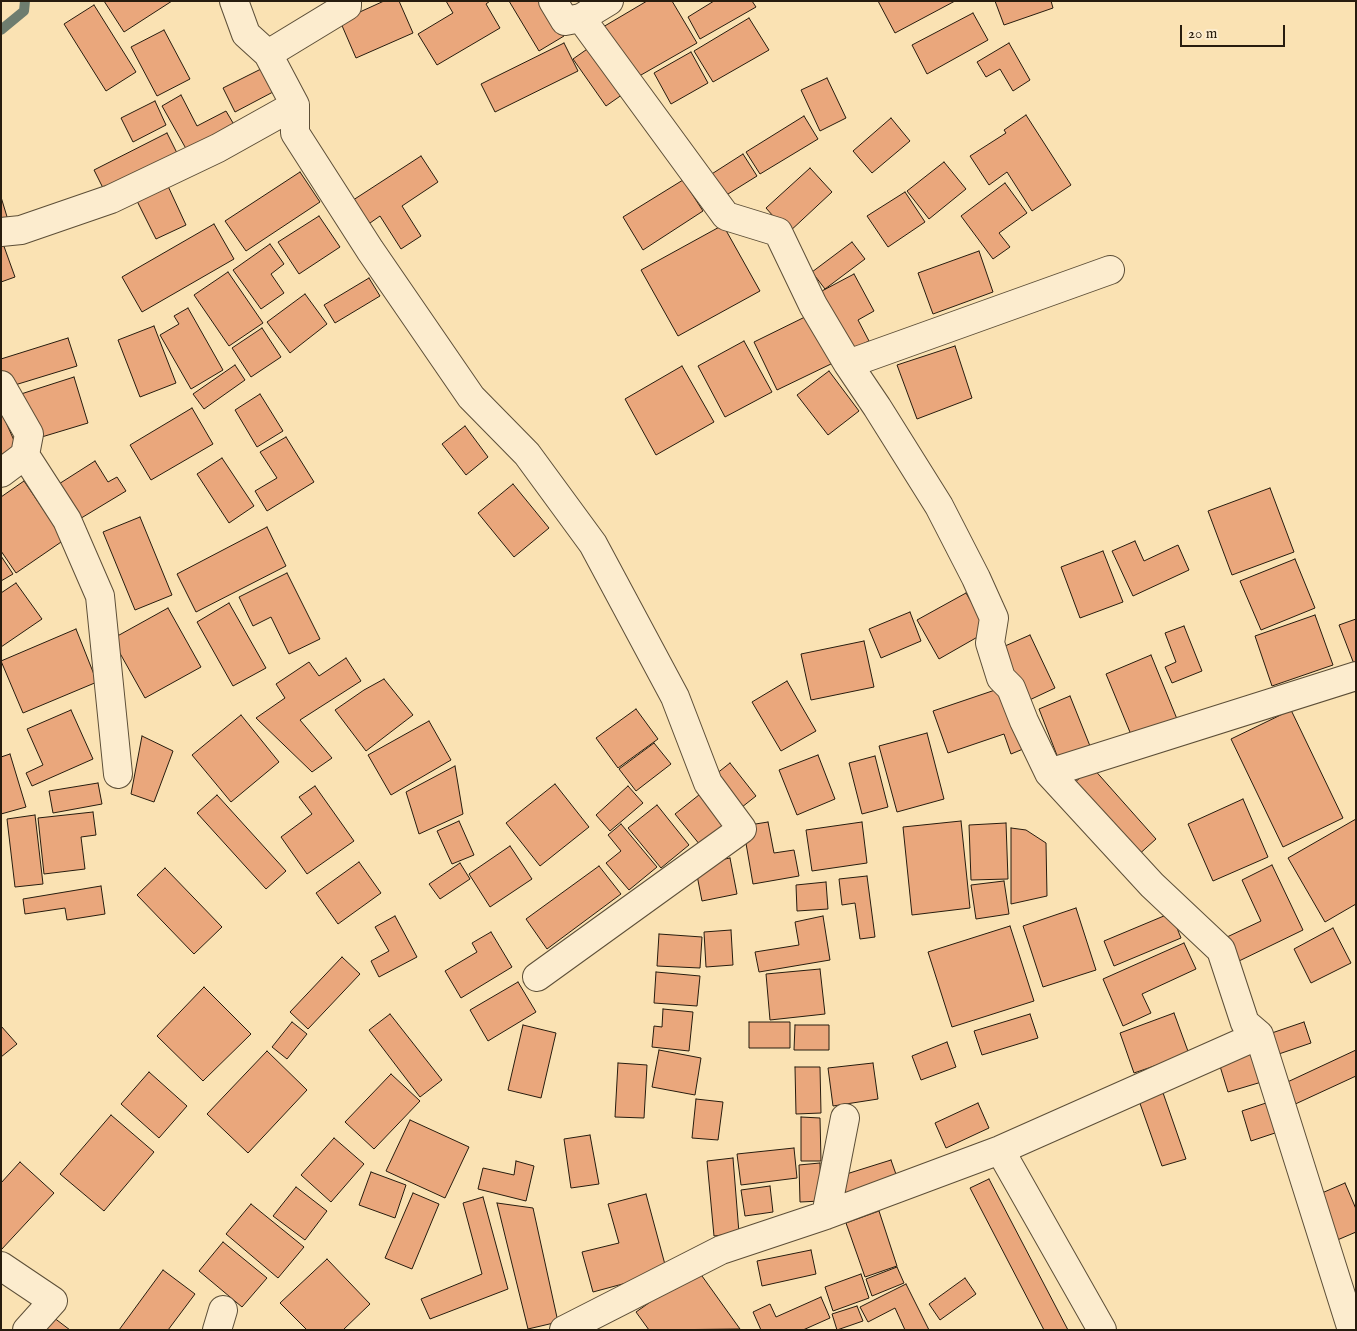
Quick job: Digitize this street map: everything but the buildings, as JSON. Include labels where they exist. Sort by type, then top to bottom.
[{"type":"street","points":[[234,1],[246,34],[268,54],[295,105],[295,133],[381,266],[471,397],[527,454],[593,544],[675,697],[708,783],[742,829],[537,977]]},
{"type":"street","points":[[268,54],[348,6],[347,1]]},
{"type":"street","points":[[553,1],[565,21],[581,18],[609,1]]},
{"type":"street","points":[[581,18],[726,216],[778,232],[814,305],[848,364],[939,506],[976,578],[994,618],[990,643],[1002,678],[1011,688],[1024,722],[1049,773],[1152,885],[1220,950],[1245,1023],[1259,1035],[1352,1330]]},
{"type":"street","points":[[1,232],[21,230],[111,199],[218,148],[295,105]]},
{"type":"street","points":[[848,364],[1110,270]]},
{"type":"street","points":[[1,385],[29,434],[25,455],[1,474]]},
{"type":"street","points":[[25,455],[67,520],[100,596],[118,774]]},
{"type":"street","points":[[1049,773],[1356,676]]},
{"type":"street","points":[[564,1330],[721,1250],[826,1216],[1000,1150],[1259,1035]]},
{"type":"street","points":[[826,1216],[846,1118]]},
{"type":"street","points":[[1000,1150],[1102,1330]]},
{"type":"street","points":[[1,1266],[53,1301],[27,1330]]},
{"type":"waterway","points":[[1,30],[24,11],[25,1]]}]
